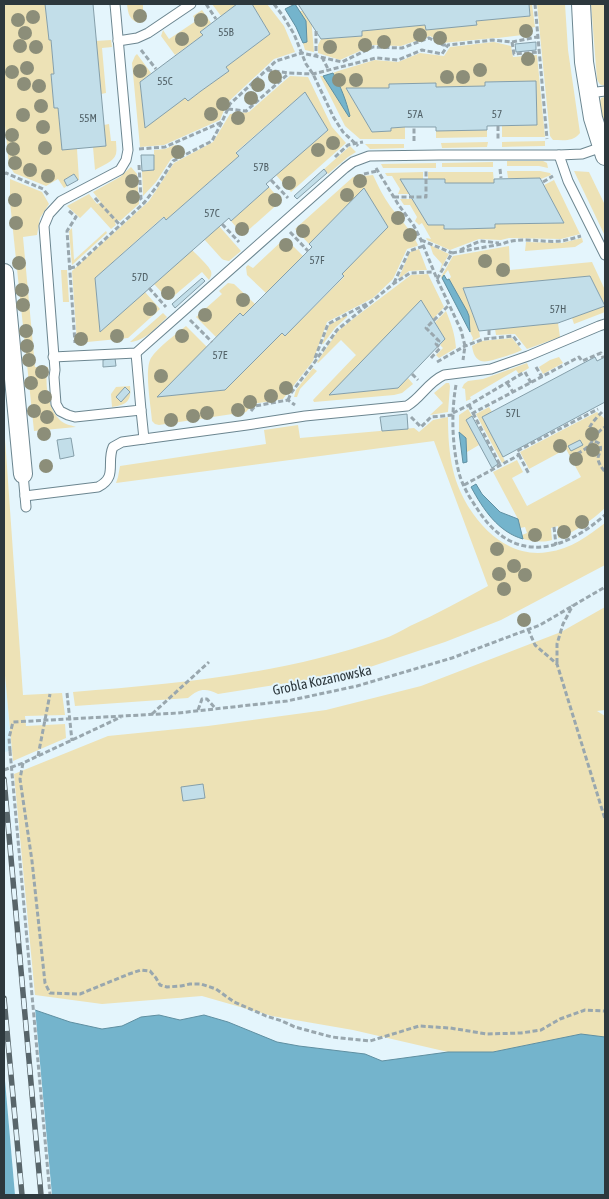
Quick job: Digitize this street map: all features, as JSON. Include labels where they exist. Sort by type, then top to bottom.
[{"type":"street","points":[[581,4],[584,62],[597,92],[593,118],[604,152]]},
{"type":"street","points":[[4,273],[23,474]]},
{"type":"lane","points":[[115,4],[128,150],[126,160],[120,170],[59,203],[49,214],[44,226],[56,404],[60,411],[75,417],[141,410]]},
{"type":"lane","points":[[118,41],[137,38],[148,33],[191,4]]},
{"type":"lane","points":[[53,357],[136,353],[345,168],[360,158],[369,156],[560,155],[604,152]]},
{"type":"lane","points":[[560,155],[568,180],[605,255]]},
{"type":"lane","points":[[25,496],[98,487],[104,484],[110,474],[110,452],[112,447],[122,442],[305,416],[407,406],[436,378],[444,375],[491,369],[605,324]]},
{"type":"lane","points":[[136,353],[144,438]]},
{"type":"lane","points":[[23,474],[26,507]]},
{"type":"path","points":[[206,4],[216,19]]},
{"type":"path","points":[[274,4],[294,34],[306,64],[313,74],[334,118],[343,132],[369,156],[422,240],[436,279],[461,330],[464,339],[463,358],[456,386],[453,414],[454,446],[456,462],[472,501],[487,523],[499,534],[518,544],[535,547],[556,545],[578,535],[605,515]]},
{"type":"path","points":[[535,4],[547,139]]},
{"type":"path","points":[[316,31],[316,56]]},
{"type":"path","points":[[70,268],[75,267],[144,203],[173,161],[212,141],[230,104],[276,61],[302,53],[342,62],[373,47],[402,48],[429,38],[443,46],[493,40],[512,42],[537,37]]},
{"type":"path","points":[[137,38],[139,47],[156,69]]},
{"type":"path","points":[[512,42],[514,54],[539,52]]},
{"type":"path","points":[[266,70],[313,74],[376,58],[398,60],[422,50],[442,54],[448,45]]},
{"type":"path","points":[[322,57],[329,71]]},
{"type":"path","points":[[342,62],[343,67]]},
{"type":"path","points":[[228,109],[246,110],[289,73]]},
{"type":"path","points":[[128,150],[165,147],[222,122]]},
{"type":"path","points":[[498,126],[498,139]]},
{"type":"path","points":[[414,127],[414,141]]},
{"type":"path","points":[[500,169],[501,178]]},
{"type":"path","points":[[394,197],[426,197],[426,170]]},
{"type":"path","points":[[4,174],[43,189],[52,201],[59,203],[76,217],[67,231],[76,345]]},
{"type":"path","points":[[543,182],[554,176]]},
{"type":"path","points":[[271,180],[288,198]]},
{"type":"path","points":[[100,203],[120,225]]},
{"type":"path","points":[[222,224],[239,242]]},
{"type":"path","points":[[289,232],[308,251]]},
{"type":"path","points":[[422,240],[454,253],[517,240],[561,241],[584,236]]},
{"type":"path","points":[[436,279],[454,253],[480,240],[502,244]]},
{"type":"path","points":[[393,284],[409,251],[424,246]]},
{"type":"path","points":[[288,400],[291,393],[337,330],[354,315],[410,273],[434,272]]},
{"type":"path","points":[[149,288],[166,306],[160,312]]},
{"type":"path","points":[[314,363],[328,324],[375,299]]},
{"type":"path","points":[[436,363],[430,357],[440,348],[436,344],[439,341],[426,328],[449,305]]},
{"type":"path","points":[[190,319],[212,342]]},
{"type":"path","points":[[488,330],[489,338]]},
{"type":"path","points":[[473,413],[579,357],[582,362],[601,353],[603,358]]},
{"type":"path","points":[[564,359],[566,364]]},
{"type":"path","points":[[407,406],[412,418],[421,426],[430,417],[453,414],[542,362]]},
{"type":"path","points":[[525,372],[531,383]]},
{"type":"path","points":[[412,374],[419,380]]},
{"type":"path","points":[[507,383],[513,392]]},
{"type":"path","points":[[469,405],[500,465]]},
{"type":"path","points":[[528,474],[517,451],[597,408],[603,413],[594,419],[588,435],[589,438],[600,444],[598,462],[605,472]]},
{"type":"path","points":[[570,456],[581,452],[593,440],[598,431],[605,427]]},
{"type":"path","points":[[464,485],[519,456]]},
{"type":"path","points":[[554,527],[556,545]]},
{"type":"path","name":"Grobla Kozanowska","points":[[50,1195],[10,751],[9,738],[13,722],[151,714],[288,701],[357,686],[452,658],[540,625],[605,587]]},
{"type":"path","points":[[573,605],[562,624],[557,644],[558,664],[605,819]]},
{"type":"path","points":[[528,629],[534,645],[558,664]]},
{"type":"path","points":[[151,714],[209,662]]},
{"type":"path","points":[[67,693],[72,740]]},
{"type":"path","points":[[38,756],[50,694]]},
{"type":"path","points":[[197,710],[202,699],[207,699],[216,708]]},
{"type":"path","points":[[4,770],[124,716]]},
{"type":"path","points":[[23,763],[20,779],[32,861],[45,983],[50,993],[80,994],[141,970],[150,971],[160,985],[167,987],[201,984],[216,989],[234,1002],[295,1027],[332,1037],[370,1041],[419,1026],[450,1028],[487,1034],[521,1033],[541,1030],[560,1019],[585,1010],[605,1011]]},
{"type":"shaded area","points":[[4,4],[45,4],[54,74],[51,74],[54,108],[58,108],[62,150],[77,149],[79,180],[74,174],[64,180],[67,186],[64,188],[58,179],[46,186],[14,173],[9,165],[4,116]]},
{"type":"shaded area","points":[[127,4],[143,4],[143,18],[139,23],[131,18]]},
{"type":"shaded area","points":[[212,4],[237,4],[221,16]]},
{"type":"shaded area","points":[[252,4],[267,4],[284,26],[295,52],[274,59],[227,103],[220,120],[164,145],[140,147],[132,63],[135,56],[137,54],[151,73],[140,82],[145,127],[185,98],[188,101],[228,71],[226,67],[270,34]]},
{"type":"shaded area","points":[[302,4],[305,4],[307,17],[311,17],[314,52],[305,50],[303,43],[307,42],[299,11],[303,11]]},
{"type":"shaded area","points":[[529,4],[532,4],[535,27],[531,28],[531,34],[443,43],[430,36],[401,46],[373,45],[340,60],[318,53],[318,45],[321,39],[362,36],[362,31],[425,25],[426,29],[477,24],[476,21],[530,16]]},
{"type":"shaded area","points":[[537,4],[565,4],[568,50],[580,133],[571,139],[553,140],[550,136]]},
{"type":"shaded area","points":[[591,4],[605,4],[605,85],[601,85],[597,79]]},
{"type":"shaded area","points":[[202,10],[211,23],[200,32],[203,35],[175,55],[161,36],[163,30],[169,39],[196,21],[193,16]]},
{"type":"shaded area","points":[[111,40],[112,47],[102,48],[106,93],[101,94],[96,41]]},
{"type":"shaded area","points":[[494,42],[511,46],[513,57],[537,55],[545,137],[502,137],[502,126],[537,125],[536,81],[485,82],[485,86],[436,87],[436,83],[390,84],[389,88],[346,88],[372,132],[391,131],[391,128],[405,127],[405,139],[360,139],[345,126],[320,76],[323,76],[349,117],[340,84],[333,73],[375,60],[398,62],[420,53],[444,56],[450,47]]},
{"type":"shaded area","points":[[290,76],[308,77],[332,127],[346,143],[291,192],[276,175],[328,130],[305,92],[236,152],[239,156],[166,220],[163,217],[95,278],[100,332],[145,292],[160,309],[128,338],[77,343],[72,271],[149,201],[174,163],[213,142],[230,114],[249,112]]},
{"type":"shaded area","points":[[605,97],[605,129],[599,104],[601,98]]},
{"type":"shaded area","points":[[109,124],[111,141],[116,141],[116,154],[110,162],[95,170],[93,147],[106,145],[104,125]]},
{"type":"shaded area","points":[[487,130],[487,137],[436,138],[436,131]]},
{"type":"shaded area","points":[[545,141],[545,146],[502,147],[502,142]]},
{"type":"shaded area","points":[[488,142],[487,147],[442,148],[441,143]]},
{"type":"shaded area","points":[[365,144],[404,144],[404,148],[370,149]]},
{"type":"shaded area","points":[[175,145],[185,152],[171,159],[156,182],[143,196],[142,171],[154,170],[154,150],[165,149]]},
{"type":"shaded area","points":[[350,146],[356,152],[328,174],[324,169]]},
{"type":"shaded area","points":[[507,161],[543,161],[547,163],[548,168],[539,166],[507,166]]},
{"type":"shaded area","points":[[493,162],[493,167],[442,167],[442,163]]},
{"type":"shaded area","points":[[436,163],[436,168],[383,168],[381,164]]},
{"type":"shaded area","points":[[131,167],[137,174],[139,204],[120,221],[118,220],[111,229],[91,207],[80,218],[67,206],[89,194],[97,204],[101,202],[93,192],[120,177]]},
{"type":"shaded area","points":[[507,171],[540,171],[550,173],[551,175],[541,179],[508,178]]},
{"type":"shaded area","points":[[574,171],[589,172],[605,205],[605,236]]},
{"type":"shaded area","points":[[423,172],[423,179],[409,194],[398,194],[400,189],[392,176],[387,176],[385,173]]},
{"type":"shaded area","points":[[428,172],[493,172],[494,183],[445,183],[445,179],[428,179]]},
{"type":"shaded area","points":[[373,175],[387,202],[409,229],[418,245],[407,249],[393,279],[373,298],[327,322],[313,361],[283,399],[253,404],[246,412],[159,425],[155,424],[152,421],[148,379],[149,363],[154,354],[186,326],[207,347],[158,396],[225,390],[282,333],[285,336],[344,277],[342,274],[364,189],[309,244],[295,229],[353,177]]},
{"type":"shaded area","points":[[10,179],[42,192],[49,204],[40,218],[37,235],[23,237],[35,367],[48,367],[47,387],[52,409],[61,421],[76,427],[34,431],[10,202]]},
{"type":"shaded area","points":[[554,180],[580,234],[561,239],[479,239],[450,250],[427,240],[426,238],[431,239],[422,223],[419,225],[415,221],[417,217],[410,205],[404,205],[400,199],[412,199],[423,216],[444,225],[445,229],[495,228],[495,224],[564,223],[544,185]]},
{"type":"shaded area","points":[[269,187],[281,201],[243,235],[231,221]]},
{"type":"shaded area","points":[[219,226],[241,251],[229,261],[222,259],[204,239]]},
{"type":"shaded area","points":[[72,228],[74,260],[106,231],[107,233],[72,265],[69,231]]},
{"type":"shaded area","points":[[285,238],[303,256],[266,293],[247,275],[246,267],[248,265],[253,268]]},
{"type":"shaded area","points":[[582,238],[583,242],[575,247],[525,251],[526,242],[562,243]]},
{"type":"shaded area","points":[[430,245],[449,254],[439,272],[442,264],[433,254]]},
{"type":"shaded area","points":[[509,246],[510,270],[592,262],[605,290],[605,305],[590,276],[463,288],[479,331],[480,337],[472,341],[469,316],[449,279],[451,277],[448,270],[441,277],[453,256]]},
{"type":"shaded area","points":[[419,249],[427,270],[409,271],[400,278],[410,252]]},
{"type":"shaded area","points":[[192,250],[210,269],[211,276],[209,280],[202,272],[169,300],[154,284]]},
{"type":"shaded area","points":[[61,270],[67,270],[69,302],[63,302]]},
{"type":"shaded area","points":[[428,274],[444,307],[433,319],[330,395],[398,388],[408,378],[413,384],[402,393],[394,395],[314,402],[313,400],[356,355],[341,340],[317,362],[338,331],[411,275]]},
{"type":"shaded area","points":[[228,283],[234,284],[255,304],[243,316],[240,313],[216,337],[196,317],[222,294],[219,291]]},
{"type":"shaded area","points":[[605,306],[605,312],[574,324],[572,318]]},
{"type":"shaded area","points":[[446,311],[455,338],[456,348],[439,358],[436,355],[443,348],[440,345],[445,339],[435,322]]},
{"type":"shaded area","points":[[163,313],[167,317],[155,329],[141,339],[130,342]]},
{"type":"shaded area","points":[[347,315],[347,317],[322,344],[329,325]]},
{"type":"shaded area","points":[[558,323],[560,337],[527,349],[515,334],[496,335],[495,329]]},
{"type":"shaded area","points":[[512,338],[522,350],[487,361],[479,360],[474,353],[472,346],[481,341]]},
{"type":"shaded area","points":[[559,357],[563,363],[543,374],[539,367]]},
{"type":"shaded area","points":[[527,363],[529,368],[519,374],[516,370],[466,401],[465,389],[462,388],[468,381],[483,379]]},
{"type":"shaded area","points":[[313,368],[317,371],[300,389],[297,397],[294,397],[296,390]]},
{"type":"shaded area","points":[[446,383],[449,383],[450,386],[448,412],[430,415],[443,403],[434,393]]},
{"type":"shaded area","points":[[130,386],[129,399],[121,405],[112,407],[111,394],[116,387]]},
{"type":"shaded area","points":[[489,407],[492,412],[482,417],[505,461],[502,463],[476,414]]},
{"type":"shaded area","points":[[468,409],[472,416],[466,420],[479,445],[467,452],[466,438],[459,432],[459,415]]},
{"type":"shaded area","points":[[597,412],[605,419],[605,508],[583,525],[558,538],[558,526],[551,528],[552,540],[541,542],[523,539],[522,535],[527,533],[525,527],[520,528],[518,519],[493,472],[517,460],[523,472],[512,478],[527,506],[581,477],[566,449],[529,469],[520,452]]},
{"type":"shaded area","points":[[448,417],[451,457],[458,486],[465,502],[487,530],[500,541],[515,548],[531,552],[548,552],[572,545],[605,523],[605,565],[501,620],[445,642],[352,673],[218,694],[203,690],[196,692],[188,698],[75,706],[73,692],[230,676],[307,661],[346,651],[393,635],[488,586],[434,441],[116,483],[120,466],[266,444],[264,430],[298,425],[300,438],[414,428],[419,432],[433,420]]},
{"type":"shaded area","points":[[4,424],[23,695],[62,693],[65,715],[25,716],[26,726],[65,724],[66,738],[13,761],[4,665]]},
{"type":"shaded area","points":[[605,607],[605,710],[597,711],[605,716],[605,1037],[581,1034],[493,1052],[448,1052],[353,1030],[272,1016],[202,996],[102,1004],[35,995],[14,774],[108,736],[208,726],[326,710],[421,686],[561,632]]},
{"type":"shaded area","points":[[4,665],[12,751],[4,752]]},
{"type":"water","points":[[295,4],[306,21],[307,42],[303,43],[285,9]]},
{"type":"water","points":[[333,73],[345,99],[349,117],[323,76]]},
{"type":"water","points":[[444,275],[447,280],[449,279],[467,311],[470,332],[442,278]]},
{"type":"water","points":[[459,432],[466,438],[467,462],[463,463]]},
{"type":"water","points":[[476,484],[482,494],[500,512],[518,519],[523,539],[506,531],[492,519],[471,487]]},
{"type":"water","points":[[35,1010],[70,1022],[102,1029],[122,1026],[141,1017],[159,1015],[180,1020],[204,1015],[228,1022],[277,1042],[365,1054],[382,1061],[448,1052],[493,1052],[581,1034],[605,1037],[605,1195],[4,1195],[4,1015]]},
{"type":"pier","points":[[35,1008],[52,1195],[15,1195],[4,1069],[4,1012]]},
{"type":"building","points":[[45,4],[93,4],[106,146],[62,150],[58,108],[54,108],[51,74],[54,74]]},
{"type":"building","points":[[237,4],[252,4],[270,34],[226,67],[229,71],[188,101],[185,98],[145,128],[140,82],[203,35],[200,32]]},
{"type":"building","points":[[298,4],[529,4],[530,16],[476,21],[477,25],[426,30],[425,25],[362,31],[362,36],[321,39]]},
{"type":"building","points":[[536,42],[536,50],[516,52],[515,44]]},
{"type":"building","points":[[536,81],[537,125],[487,126],[487,130],[436,131],[436,127],[405,127],[391,128],[391,131],[372,132],[346,88],[389,88],[389,84],[436,83],[436,87],[485,86],[485,82]]},
{"type":"building","points":[[305,92],[328,130],[266,184],[269,187],[231,221],[229,218],[100,332],[95,278],[164,217],[166,220],[239,156],[236,153]]},
{"type":"building","points":[[141,155],[154,155],[154,170],[142,171]]},
{"type":"building","points":[[324,169],[327,173],[297,199],[294,196]]},
{"type":"building","points":[[74,174],[78,180],[67,186],[64,180]]},
{"type":"building","points":[[540,178],[564,223],[495,224],[495,228],[459,229],[444,229],[444,225],[428,225],[400,179],[445,179],[445,183],[494,183],[494,179]]},
{"type":"building","points":[[364,188],[388,227],[342,274],[344,276],[285,336],[282,333],[225,390],[157,397],[240,313],[243,316],[312,247],[309,244]]},
{"type":"building","points":[[590,276],[605,306],[558,323],[479,331],[463,288]]},
{"type":"building","points":[[202,278],[205,281],[175,308],[172,304]]},
{"type":"building","points":[[421,300],[445,339],[398,388],[329,395]]},
{"type":"building","points":[[595,357],[597,361],[605,357],[605,402],[503,457],[482,417]]},
{"type":"building","points":[[115,358],[116,366],[103,367],[103,360]]},
{"type":"building","points":[[125,387],[130,392],[121,402],[116,397]]},
{"type":"building","points":[[407,414],[408,429],[382,431],[380,417]]},
{"type":"building","points":[[472,416],[498,464],[492,468],[466,420]]},
{"type":"building","points":[[71,438],[74,456],[60,459],[57,440]]},
{"type":"building","points":[[580,440],[583,445],[571,451],[568,446]]},
{"type":"building","points":[[203,784],[205,798],[183,801],[181,787]]},
{"type":"railway","points":[[4,779],[41,1195]]},
{"type":"railway","points":[[4,998],[22,1195]]}]
